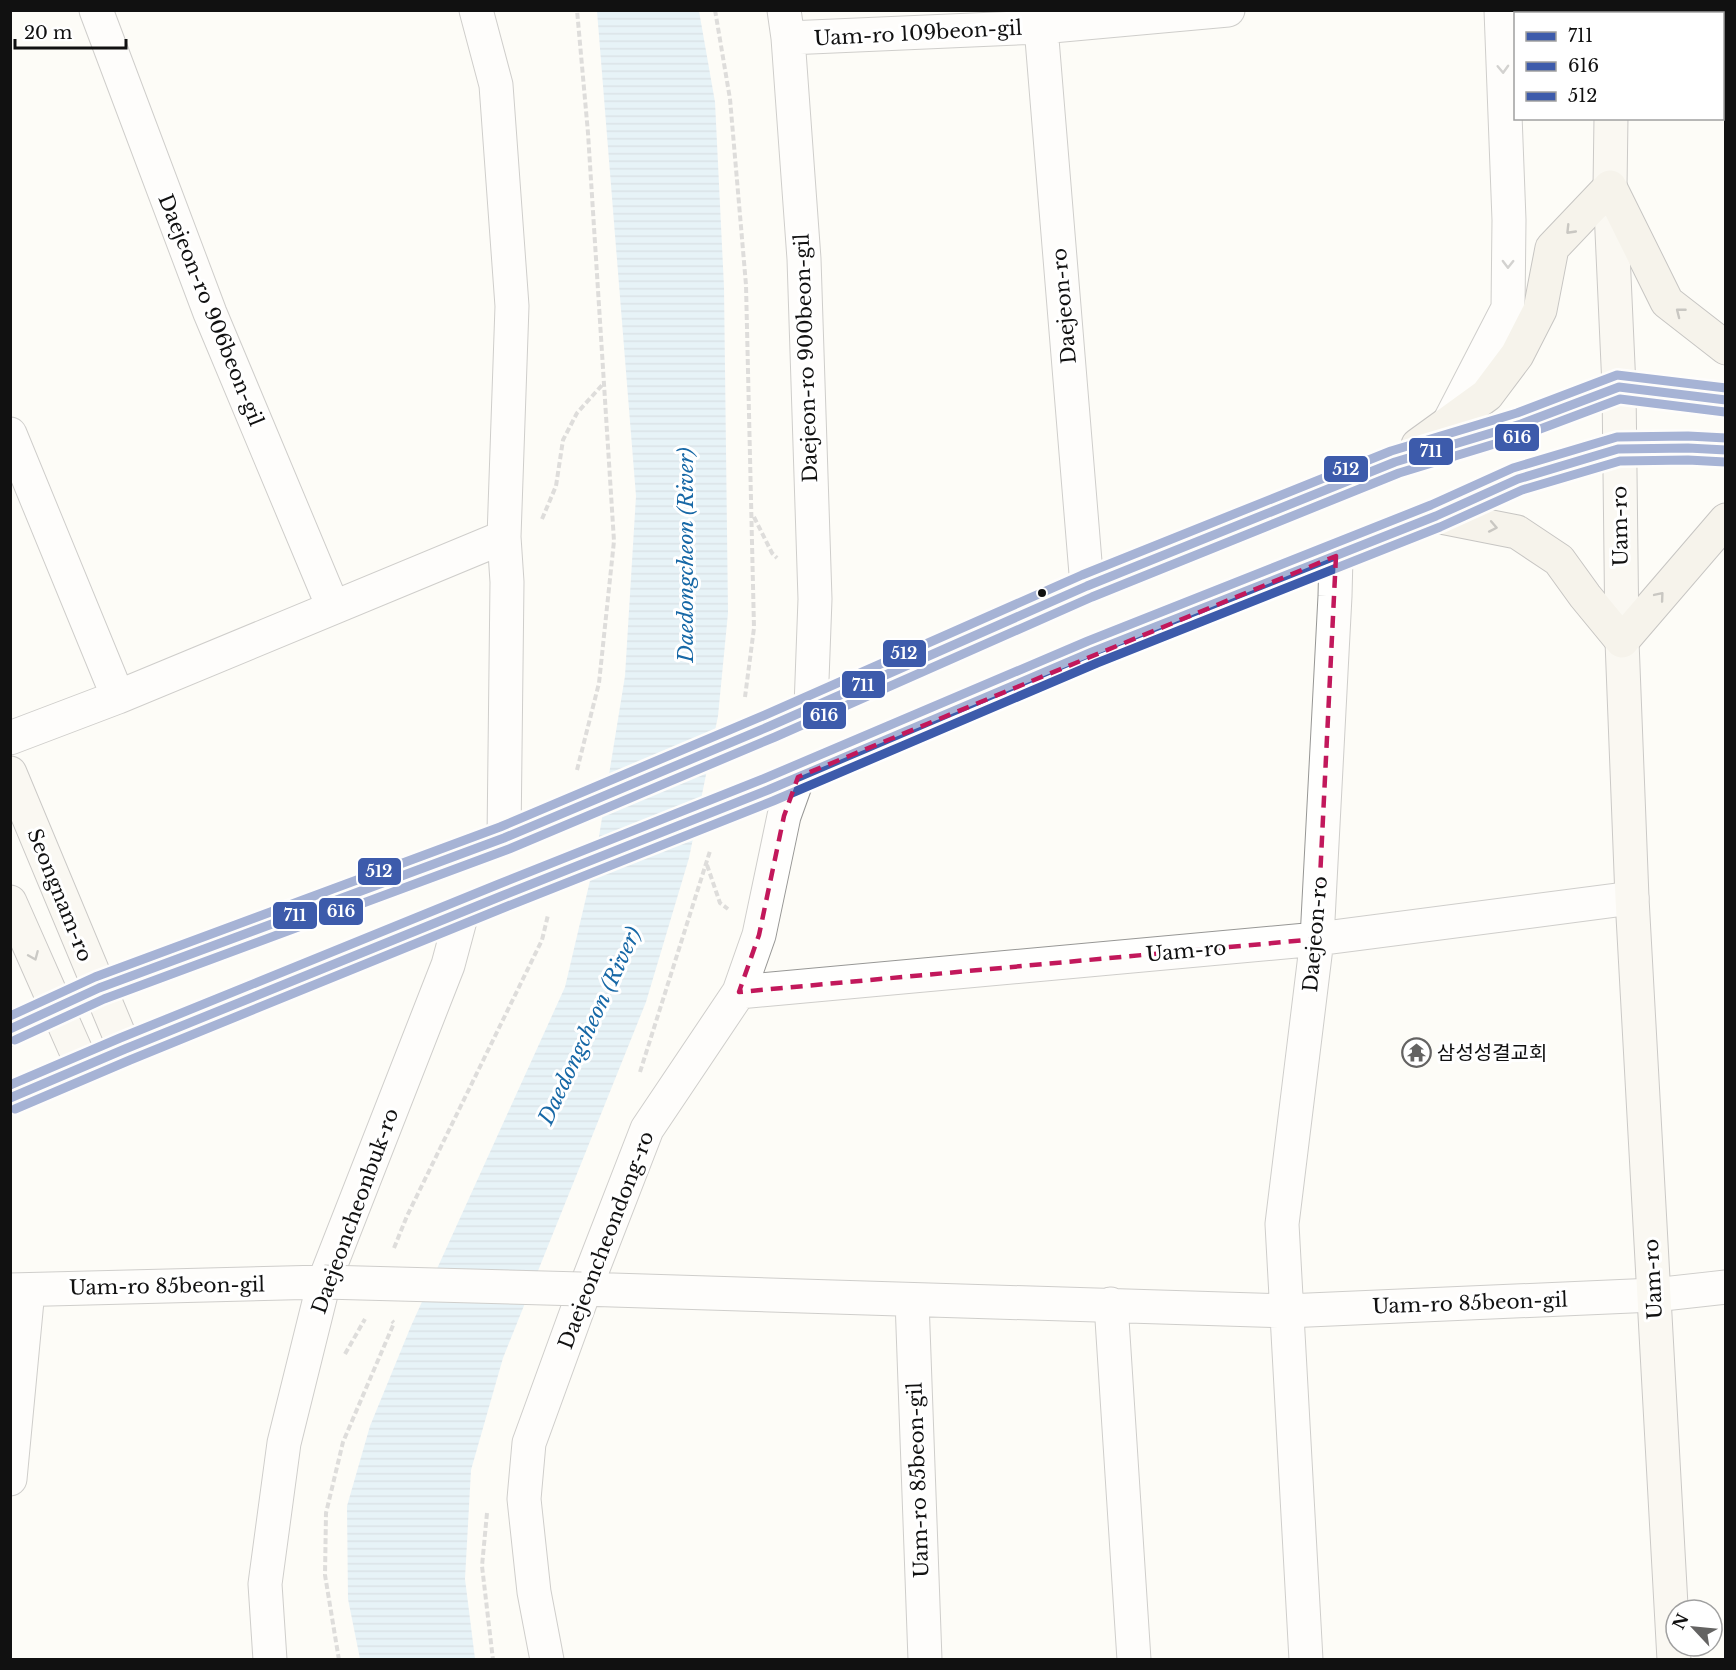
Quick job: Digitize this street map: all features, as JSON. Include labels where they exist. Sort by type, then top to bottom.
[{"type":"main road","name":"Uam-ro","points":[[1611,120],[1610,187],[1618,387],[1622,641],[1632,898],[1674,1659]]},
{"type":"main road","points":[[1395,462],[1487,395],[1517,355],[1540,310],[1552,248],[1610,187],[1667,302],[1725,348]]},
{"type":"main road","points":[[10,1029],[99,988],[504,838],[770,726],[1087,586],[1395,462],[1521,424],[1618,387],[1725,400]]},
{"type":"main road","points":[[14,1089],[83,1067],[768,790],[1092,652],[1436,516],[1518,479],[1618,449],[1725,450]]},
{"type":"main road","points":[[1436,516],[1517,532],[1559,560],[1622,641],[1725,520]]},
{"type":"main road","name":"Seongnam-ro","points":[[10,773],[125,1049]]},
{"type":"main road","points":[[10,902],[83,1067]]},
{"type":"street","name":"Daejeon-ro 906beon-gil","points":[[96,10],[210,313],[333,607]]},
{"type":"street","points":[[476,10],[496,85],[512,306],[504,537],[507,582],[504,838]]},
{"type":"street","name":"Uam-ro 109beon-gil","points":[[786,24],[1041,27],[1228,10]]},
{"type":"street","points":[[1447,426],[1508,308],[1509,220],[1501,10]]},
{"type":"street","name":"Daejeon-ro 900beon-gil","points":[[786,24],[804,271],[815,599],[811,706]]},
{"type":"street","name":"Daejeon-ro","points":[[1041,27],[1087,586]]},
{"type":"street","points":[[10,434],[118,697]]},
{"type":"street","points":[[10,738],[118,697],[504,537]]},
{"type":"street","name":"Daejeon-ro","points":[[1286,1311],[1282,1224],[1317,939],[1336,556]]},
{"type":"street","name":"Daejeoncheondong-ro","points":[[547,1659],[534,1592],[524,1499],[529,1443],[583,1289],[647,1130],[739,992],[759,935],[784,816],[798,777]]},
{"type":"street","name":"Uam-ro","points":[[739,992],[1317,939],[1632,898]]},
{"type":"street","name":"Daejeoncheonbuk-ro","points":[[270,1659],[266,1584],[285,1443],[324,1282],[448,964],[462,913]]},
{"type":"street","name":"Uam-ro 85beon-gil","points":[[19,1290],[324,1282],[1286,1311],[1654,1295],[1725,1287]]},
{"type":"street","points":[[10,1479],[19,1290]]},
{"type":"street","name":"Uam-ro 85beon-gil","points":[[912,1300],[925,1659]]},
{"type":"street","points":[[1111,1304],[1134,1659]]},
{"type":"street","points":[[1286,1311],[1306,1659]]},
{"type":"path","points":[[540,523],[556,486],[563,440],[577,413],[604,383]]},
{"type":"highlighted area","points":[[1336,556],[1317,939],[739,992],[759,935],[784,816],[798,777]]},
{"type":"water","name":"Daedongcheon (River)","points":[[597,11],[699,11],[715,102],[724,287],[728,613],[718,716],[689,858],[646,1002],[503,1358],[471,1470],[465,1579],[475,1659],[360,1659],[348,1599],[347,1506],[370,1426],[411,1326],[565,987],[596,855],[625,676],[636,496]]},
{"type":"transit line","name":"512","points":[[10,1016],[95,977],[500,827],[765,715],[1082,575],[1391,451],[1517,413],[1617,375],[1726,388]]},
{"type":"transit line","name":"711","points":[[10,1029],[99,988],[504,838],[770,726],[1087,586],[1395,462],[1521,424],[1619,387],[1726,400]]},
{"type":"transit line","name":"616","points":[[15,1040],[104,999],[509,849],[775,737],[1092,597],[1399,473],[1524,435],[1620,399],[1725,412]]},
{"type":"transit line","name":"512","points":[[10,1085],[120,1038],[763,779],[1088,641],[1431,505],[1513,468],[1617,437],[1726,438]]},
{"type":"transit line","name":"711","points":[[10,1098],[125,1049],[768,790],[1092,652],[1436,516],[1518,479],[1618,449],[1726,450]]},
{"type":"transit line","name":"616","points":[[15,1109],[508,906],[773,801],[1097,663],[1440,527],[1522,490],[1620,461],[1725,462]]},
{"type":"place","name":"삼성성결교회","points":[[1416,1053]]}]
